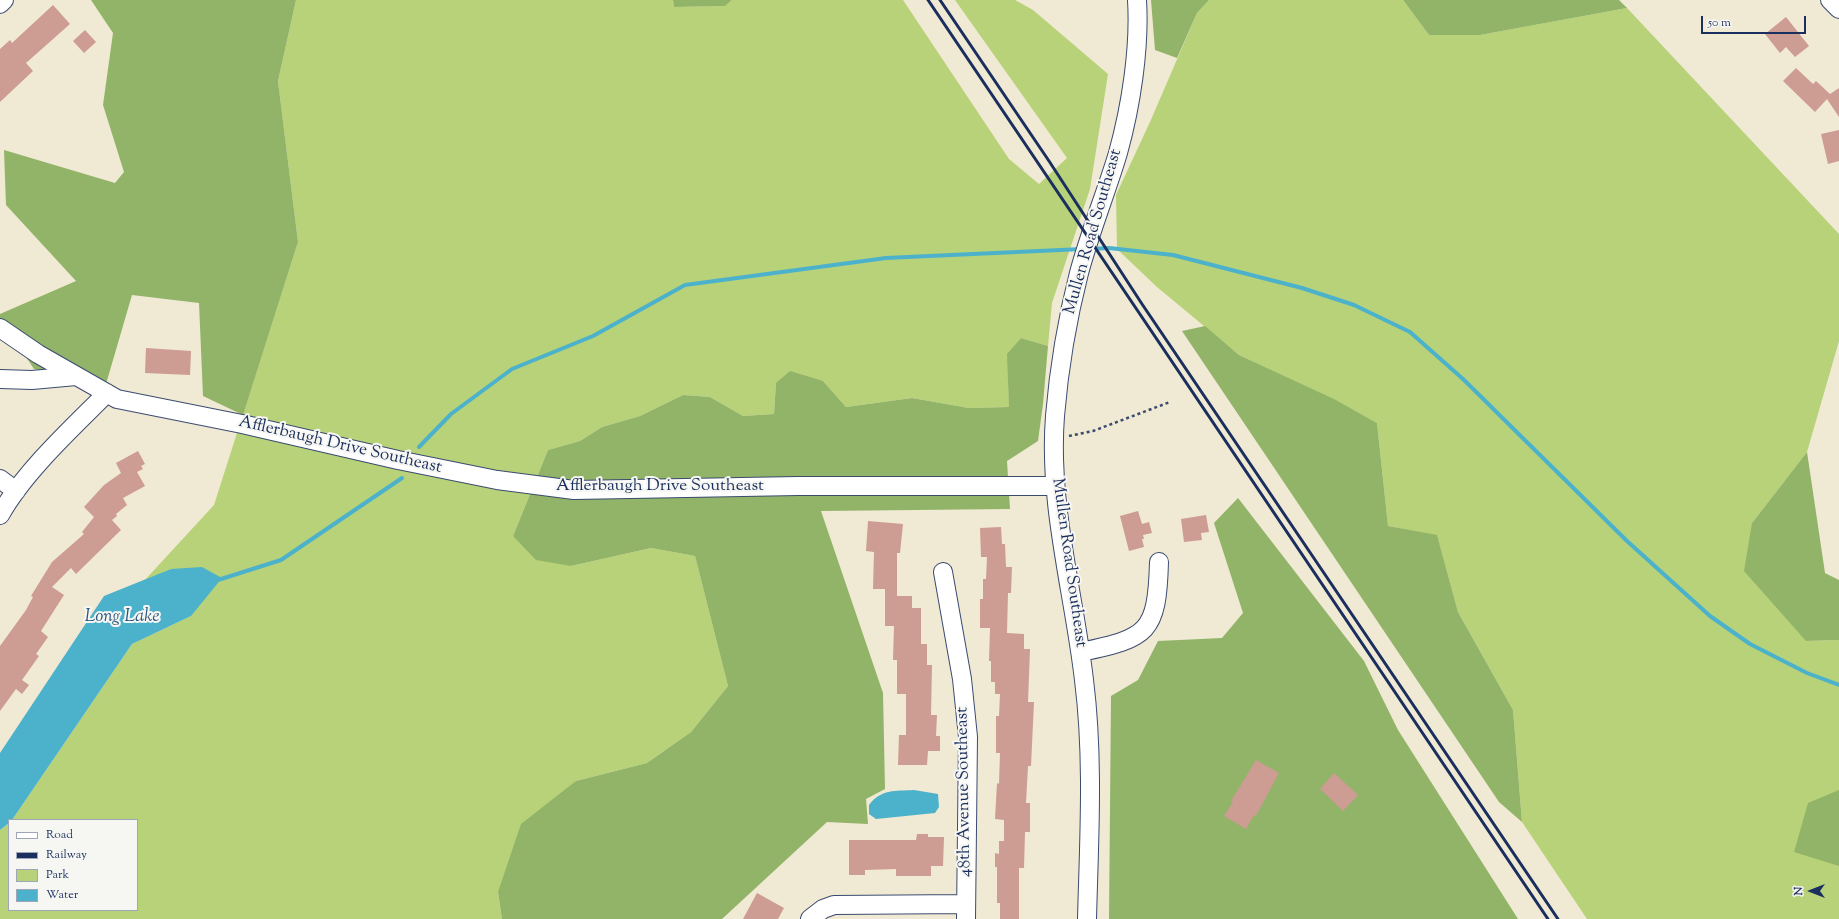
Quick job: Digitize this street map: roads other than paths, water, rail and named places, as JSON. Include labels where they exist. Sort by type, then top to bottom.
[{"type":"street","points":[[0,4],[4,0]]},
{"type":"street","name":"Mullen Road Southeast","points":[[1087,919],[1090,746],[1081,652],[1062,544],[1055,486],[1055,418],[1062,356],[1079,272],[1118,152],[1130,104],[1138,18],[1137,0]]},
{"type":"street","points":[[1830,0],[1839,9]]},
{"type":"street","name":"Afflerbaugh Drive Southeast","points":[[0,328],[38,354],[117,399],[242,424],[497,480],[574,490],[798,486],[1055,486]]},
{"type":"street","points":[[0,379],[32,380],[76,376]]},
{"type":"street","points":[[0,515],[8,500],[58,442],[107,393]]},
{"type":"street","points":[[0,479],[16,491]]},
{"type":"street","points":[[1081,652],[1114,645],[1128,640],[1145,630],[1155,608],[1158,590],[1159,562]]},
{"type":"street","name":"48th Avenue Southeast","points":[[943,572],[962,679],[968,737],[966,912]]},
{"type":"street","points":[[810,919],[823,909],[834,905],[966,912]]},
{"type":"water","name":"Long Lake","points":[[202,567],[222,578],[191,616],[132,644],[13,819],[8,819],[8,824],[0,830],[0,753],[104,596],[171,569]]},
{"type":"water","points":[[914,790],[938,794],[939,807],[935,813],[876,819],[869,814],[869,805],[878,796],[895,791]]},
{"type":"waterway","points":[[1090,249],[1109,248],[1173,255],[1302,288],[1354,305],[1410,332],[1463,379],[1627,541],[1710,616],[1750,644],[1807,673],[1839,685]]},
{"type":"waterway","points":[[419,447],[451,414],[512,369],[593,336],[685,285],[886,258],[1082,249]]},
{"type":"waterway","points":[[218,580],[281,560],[402,478]]},
{"type":"railway","points":[[928,0],[1548,919]]},
{"type":"railway","points":[[940,0],[1049,161],[1142,304],[1558,919]]}]
